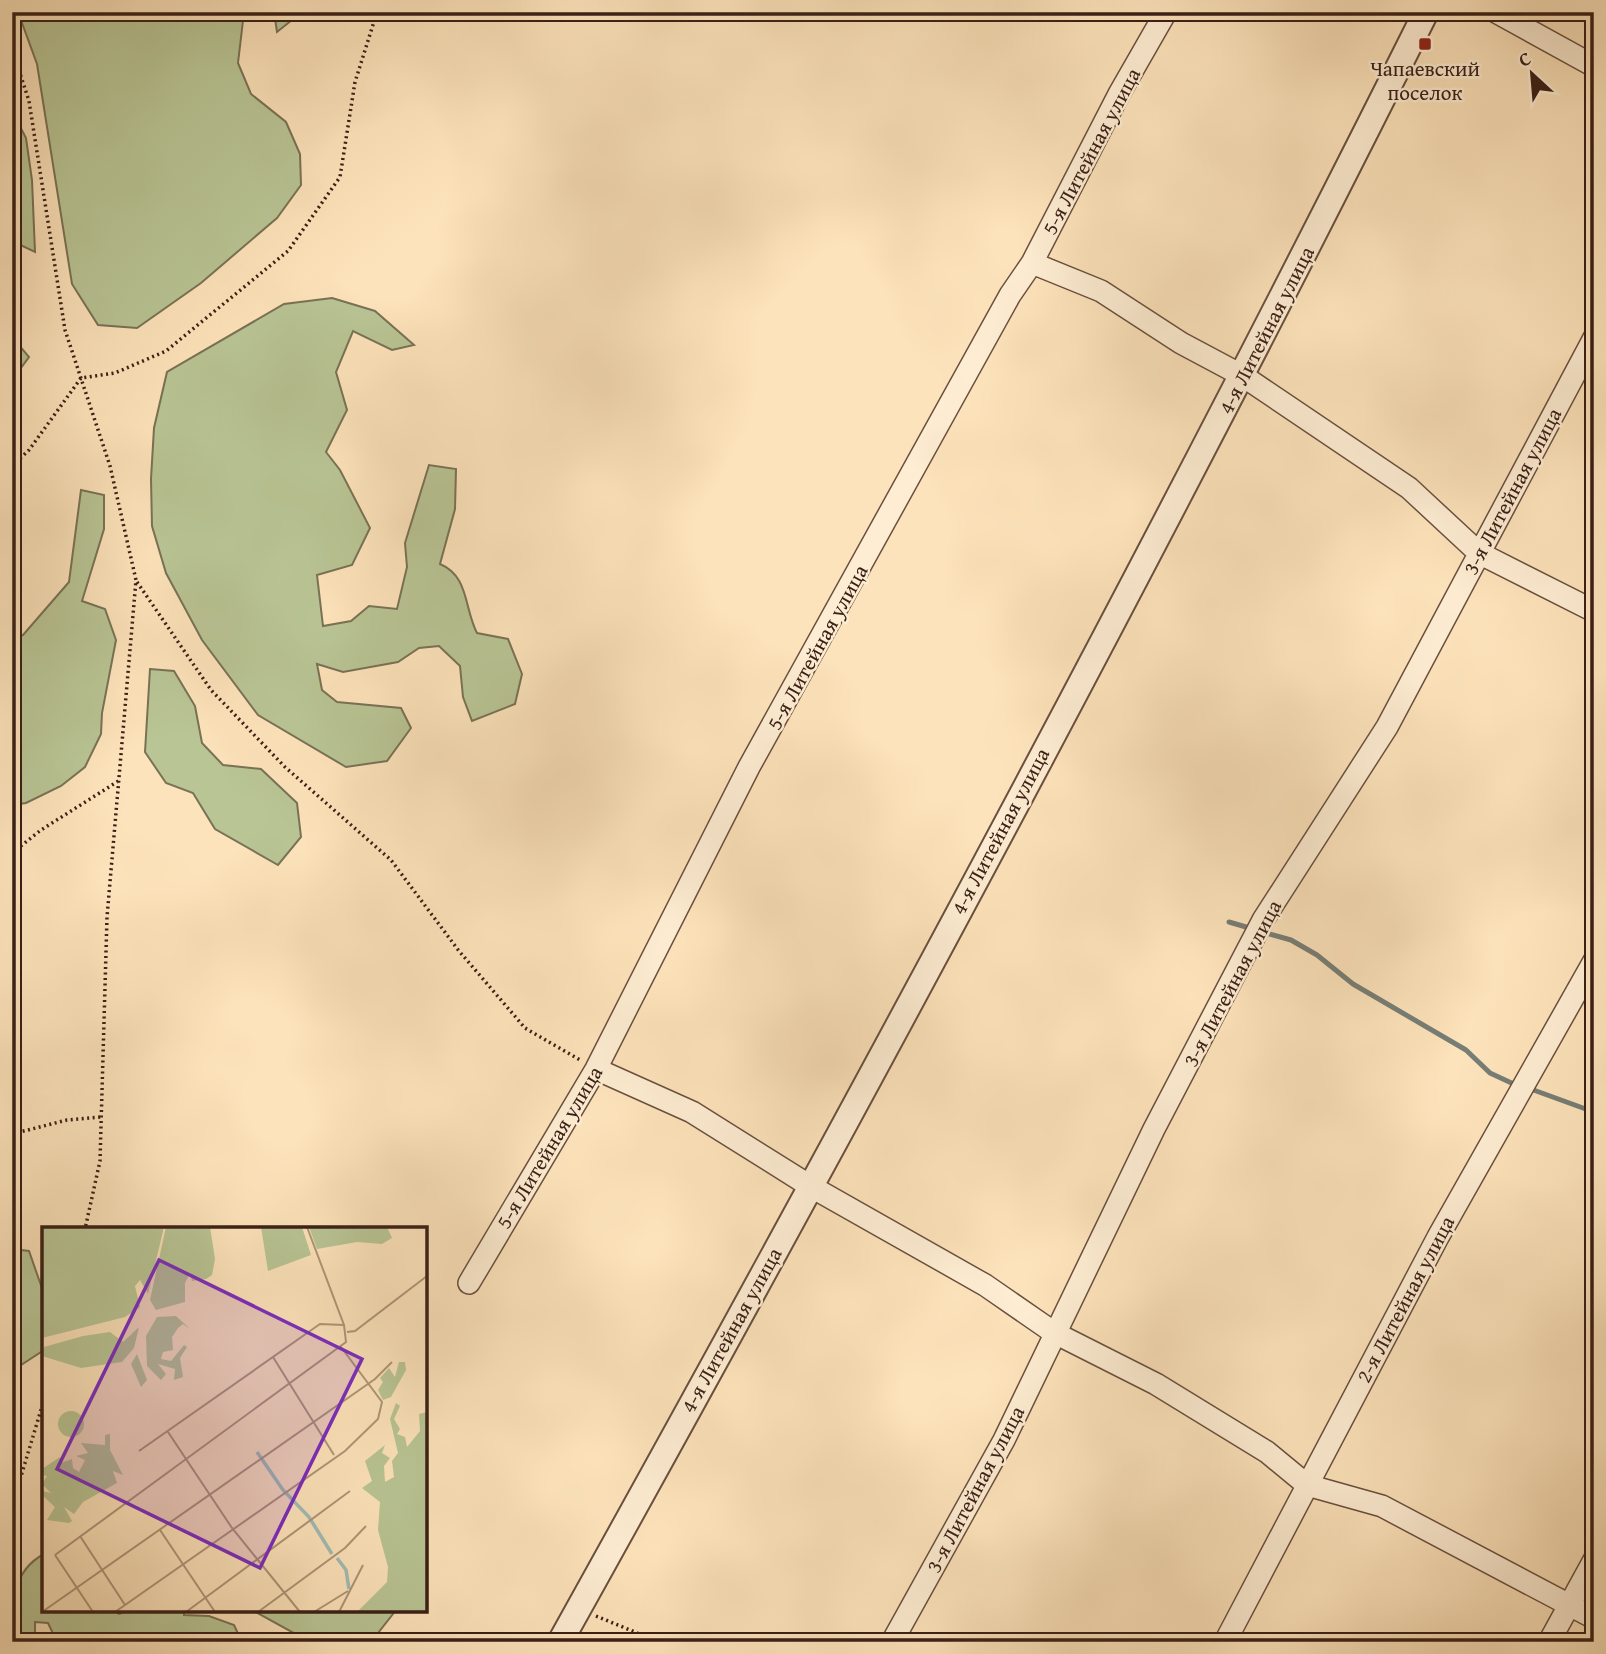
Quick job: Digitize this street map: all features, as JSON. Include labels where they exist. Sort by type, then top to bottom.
[{"type":"street","name":"5-я Литейная улица","points":[[469,1283],[596,1069],[749,767],[1010,295],[1032,263],[1119,94],[1166,12]]},
{"type":"street","name":"4-я Литейная улица","points":[[559,1642],[810,1186],[1243,376],[1426,12]]},
{"type":"street","points":[[1496,12],[1594,66]]},
{"type":"street","points":[[1032,263],[1101,291],[1181,343],[1243,376],[1409,488],[1479,553],[1594,611]]},
{"type":"street","name":"3-я Литейная улица","points":[[892,1642],[1004,1440],[1154,1129],[1263,920],[1387,727],[1594,338]]},
{"type":"street","name":"2-я Литейная улица","points":[[1225,1642],[1438,1237],[1594,961]]},
{"type":"street","points":[[596,1069],[692,1112],[810,1186],[985,1285],[1054,1332],[1167,1391],[1267,1452],[1307,1485],[1382,1506],[1594,1618]]},
{"type":"street","points":[[1549,1642],[1594,1560]]},
{"type":"path","points":[[12,466],[29,450],[81,378],[115,373],[166,351],[288,251],[340,177],[355,82],[377,12]]},
{"type":"path","points":[[12,49],[29,101],[65,330],[110,467],[136,580],[107,917],[100,1161],[85,1227]]},
{"type":"path","points":[[136,580],[211,690],[285,767],[391,860],[459,951],[525,1028],[596,1069]]},
{"type":"path","points":[[12,853],[120,780]]},
{"type":"path","points":[[12,1135],[67,1120],[101,1117]]},
{"type":"path","points":[[12,1506],[42,1407]]},
{"type":"path","points":[[578,1608],[659,1642]]},
{"type":"green space","points":[[18,12],[244,12],[238,63],[251,94],[286,122],[300,154],[301,185],[277,218],[201,283],[137,328],[98,325],[72,284],[37,64]]},
{"type":"green space","points":[[274,12],[302,12],[277,32]]},
{"type":"green space","points":[[12,82],[13,113],[26,138],[32,180],[35,252],[12,241]]},
{"type":"green space","points":[[332,298],[375,311],[414,345],[392,350],[353,331],[336,372],[347,410],[326,452],[340,470],[370,528],[352,565],[317,575],[323,626],[351,621],[369,606],[397,609],[407,567],[405,543],[429,465],[456,469],[455,509],[440,564],[456,576],[461,585],[477,633],[508,639],[522,674],[515,704],[472,721],[463,697],[460,666],[439,646],[419,648],[398,662],[343,672],[317,664],[322,690],[337,702],[401,708],[411,728],[387,761],[346,767],[258,715],[202,640],[166,573],[152,526],[154,428],[167,372],[284,304]]},
{"type":"green space","points":[[12,337],[29,357],[12,380]]},
{"type":"green space","points":[[81,490],[104,495],[104,529],[82,601],[105,609],[116,640],[102,713],[101,734],[85,767],[61,786],[26,803],[12,805],[12,638],[23,635],[69,582]]},
{"type":"green space","points":[[150,669],[174,671],[195,706],[202,743],[223,765],[261,769],[297,803],[301,837],[278,865],[215,829],[193,793],[166,783],[145,752]]},
{"type":"green space","points":[[12,1249],[29,1251],[42,1288],[42,1351],[12,1371]]},
{"type":"green space","points":[[42,1555],[42,1612],[184,1612],[184,1615],[209,1616],[234,1625],[242,1642],[57,1642],[48,1623],[35,1622],[35,1642],[12,1642],[15,1592],[25,1571]]},
{"type":"green space","points":[[256,1612],[394,1612],[371,1642],[310,1642]]},
{"type":"waterway","points":[[1229,922],[1253,929]]},
{"type":"waterway","points":[[1262,932],[1291,940],[1317,955],[1353,984],[1466,1050],[1490,1073],[1518,1086]]},
{"type":"waterway","points":[[1528,1088],[1594,1112]]},
{"type":"place","name":"Чапаевский поселок","points":[[1425,44]]}]
